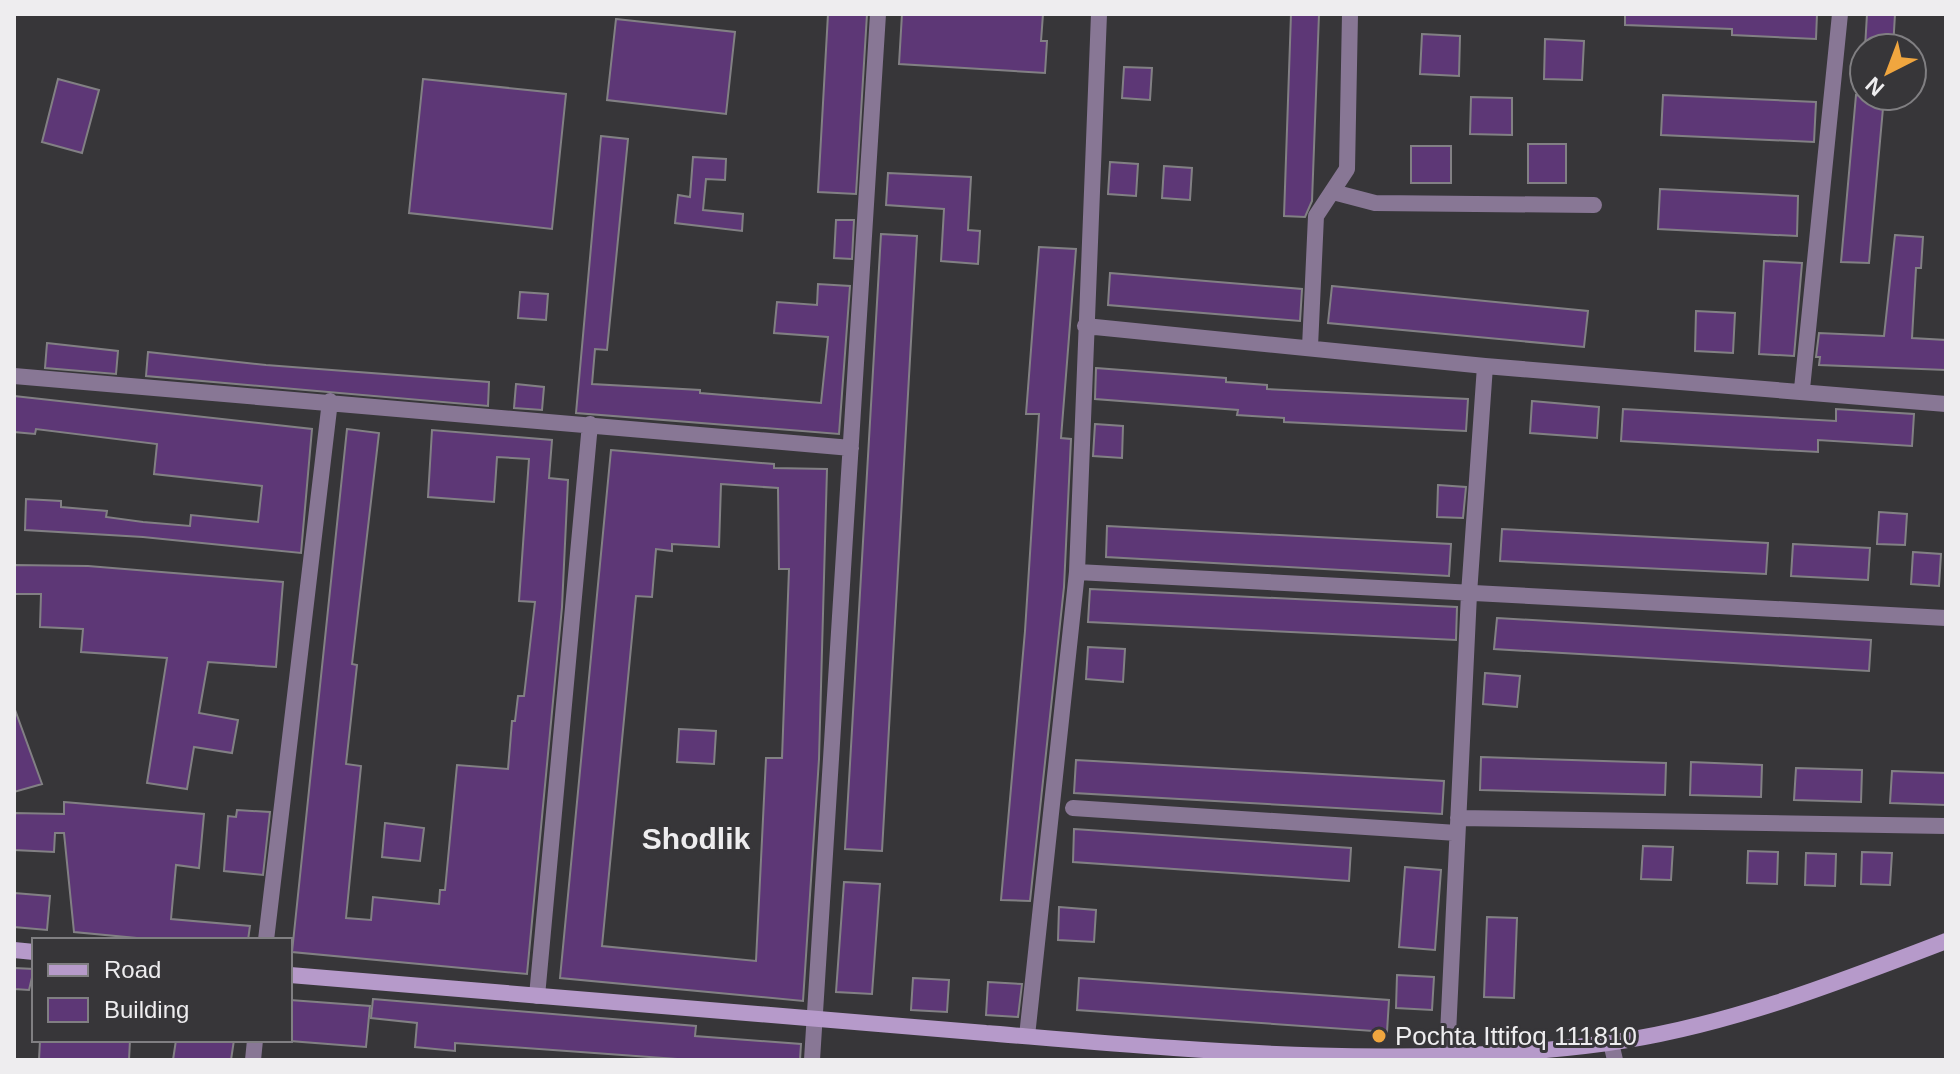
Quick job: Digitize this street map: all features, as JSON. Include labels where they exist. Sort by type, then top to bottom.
[{"type":"main road","points":[[292,975],[1027,1036],[1130,1052],[1341,1058],[1447,1055],[1611,1043],[1823,988],[1946,941]]},
{"type":"street","points":[[812,1060],[878,14]]},
{"type":"street","points":[[1027,1036],[1077,572],[1099,14]]},
{"type":"street","points":[[1310,347],[1316,216],[1347,169],[1350,14]]},
{"type":"street","points":[[1802,389],[1840,14]]},
{"type":"street","points":[[1333,192],[1375,203],[1594,205]]},
{"type":"street","points":[[1085,326],[1485,366],[1802,389],[1946,404]]},
{"type":"street","points":[[1447,1055],[1469,594],[1485,366]]},
{"type":"street","points":[[14,376],[851,448]]},
{"type":"street","points":[[266,938],[330,401]]},
{"type":"street","points":[[537,996],[590,424]]},
{"type":"street","points":[[1077,572],[1946,618]]},
{"type":"street","points":[[1073,808],[1458,826],[1946,826]]},
{"type":"street","points":[[1611,1043],[1615,1060]]},
{"type":"building","points":[[828,14],[867,14],[856,194],[818,192]]},
{"type":"building","points":[[902,14],[1043,14],[1041,41],[1047,41],[1045,73],[899,64]]},
{"type":"building","points":[[1291,14],[1319,14],[1312,201],[1305,217],[1284,216]]},
{"type":"building","points":[[1625,14],[1817,14],[1816,39],[1732,35],[1732,29],[1625,25]]},
{"type":"building","points":[[1867,14],[1895,14],[1894,32],[1866,32]]},
{"type":"building","points":[[616,19],[735,32],[726,114],[607,100]]},
{"type":"building","points":[[1422,34],[1460,36],[1459,76],[1420,74]]},
{"type":"building","points":[[1545,39],[1584,41],[1582,80],[1544,79]]},
{"type":"building","points":[[1124,67],[1152,68],[1150,100],[1122,98]]},
{"type":"building","points":[[58,79],[99,90],[82,153],[42,142]]},
{"type":"building","points":[[423,79],[566,94],[552,229],[409,213]]},
{"type":"building","points":[[1663,95],[1816,102],[1814,142],[1661,135]]},
{"type":"building","points":[[1471,97],[1512,98],[1512,135],[1470,134]]},
{"type":"building","points":[[1854,112],[1883,112],[1869,263],[1841,262]]},
{"type":"building","points":[[601,136],[628,139],[607,350],[595,349],[592,384],[700,390],[700,393],[821,403],[828,337],[774,333],[777,302],[817,305],[818,284],[850,286],[839,434],[576,413]]},
{"type":"building","points":[[1528,144],[1566,144],[1566,183],[1528,183]]},
{"type":"building","points":[[1411,146],[1451,146],[1451,183],[1411,183]]},
{"type":"building","points":[[693,157],[726,159],[725,180],[706,179],[703,210],[743,214],[742,231],[675,223],[678,195],[690,197]]},
{"type":"building","points":[[1110,162],[1138,164],[1136,196],[1108,194]]},
{"type":"building","points":[[1164,166],[1192,168],[1190,200],[1162,198]]},
{"type":"building","points":[[888,173],[971,177],[968,230],[980,231],[978,264],[941,261],[944,209],[886,205]]},
{"type":"building","points":[[1660,189],[1798,196],[1797,236],[1658,229]]},
{"type":"building","points":[[836,220],[854,220],[852,259],[834,258]]},
{"type":"building","points":[[881,234],[917,236],[882,851],[845,849]]},
{"type":"building","points":[[1895,235],[1923,237],[1921,268],[1916,268],[1912,338],[1946,340],[1946,370],[1819,365],[1820,357],[1816,357],[1819,333],[1884,336]]},
{"type":"building","points":[[1039,247],[1076,249],[1061,438],[1071,439],[1064,587],[1030,901],[1001,900],[1025,631],[1039,414],[1026,414]]},
{"type":"building","points":[[1764,261],[1802,263],[1794,356],[1759,354]]},
{"type":"building","points":[[1110,273],[1302,289],[1300,321],[1108,305]]},
{"type":"building","points":[[1332,286],[1588,311],[1584,347],[1328,323]]},
{"type":"building","points":[[520,292],[548,294],[546,320],[518,318]]},
{"type":"building","points":[[1696,311],[1735,313],[1733,353],[1695,351]]},
{"type":"building","points":[[47,343],[118,351],[116,374],[45,368]]},
{"type":"building","points":[[148,352],[266,365],[489,382],[488,406],[146,376]]},
{"type":"building","points":[[1096,368],[1226,378],[1226,382],[1267,385],[1267,389],[1468,399],[1466,431],[1284,422],[1284,418],[1237,415],[1238,410],[1095,399]]},
{"type":"building","points":[[516,384],[544,387],[542,410],[514,408]]},
{"type":"building","points":[[14,396],[312,429],[301,553],[143,537],[25,530],[26,499],[61,501],[61,507],[107,511],[106,517],[143,522],[190,526],[191,515],[258,522],[262,486],[154,474],[157,444],[36,429],[35,434],[14,432]]},
{"type":"building","points":[[1532,401],[1599,407],[1597,438],[1530,433]]},
{"type":"building","points":[[1623,409],[1836,421],[1836,409],[1914,414],[1912,446],[1818,440],[1818,452],[1621,441]]},
{"type":"building","points":[[1095,424],[1123,426],[1122,458],[1093,456]]},
{"type":"building","points":[[347,429],[379,433],[352,664],[357,665],[346,764],[361,766],[346,918],[371,920],[373,897],[439,904],[440,890],[445,890],[457,765],[508,769],[512,721],[515,721],[518,696],[524,696],[535,602],[519,601],[529,459],[497,457],[494,502],[428,497],[432,430],[552,440],[549,478],[568,480],[562,607],[527,974],[292,952]]},
{"type":"building","points":[[611,450],[774,464],[774,468],[827,469],[819,759],[803,1001],[560,978]],"holes":[[[721,484],[778,488],[779,569],[789,569],[782,758],[766,758],[756,961],[602,946],[636,596],[652,597],[656,549],[672,551],[672,544],[719,547]]]},
{"type":"building","points":[[1438,485],[1466,487],[1463,518],[1437,517]]},
{"type":"building","points":[[1879,512],[1907,514],[1905,545],[1877,544]]},
{"type":"building","points":[[1107,526],[1451,544],[1449,576],[1106,557]]},
{"type":"building","points":[[1502,529],[1768,543],[1766,574],[1500,561]]},
{"type":"building","points":[[1793,544],[1870,548],[1868,580],[1791,576]]},
{"type":"building","points":[[1913,552],[1941,554],[1939,586],[1911,584]]},
{"type":"building","points":[[14,565],[88,566],[283,582],[276,667],[208,662],[199,713],[238,720],[232,753],[194,747],[187,789],[147,783],[167,658],[81,652],[83,629],[40,627],[41,594],[14,594]]},
{"type":"building","points":[[1090,589],[1457,607],[1456,640],[1088,622]]},
{"type":"building","points":[[1497,618],[1871,640],[1869,671],[1494,649]]},
{"type":"building","points":[[1088,647],[1125,649],[1123,682],[1086,679]]},
{"type":"building","points":[[1485,673],[1520,676],[1517,707],[1483,704]]},
{"type":"building","points":[[14,707],[42,784],[14,792]]},
{"type":"building","points":[[679,729],[716,731],[714,764],[677,762]]},
{"type":"building","points":[[1481,757],[1666,763],[1665,795],[1480,790]]},
{"type":"building","points":[[1076,760],[1444,781],[1442,814],[1074,793]]},
{"type":"building","points":[[1691,762],[1762,765],[1761,797],[1690,795]]},
{"type":"building","points":[[1796,768],[1862,770],[1861,802],[1794,800]]},
{"type":"building","points":[[1892,771],[1946,773],[1946,805],[1890,803]]},
{"type":"building","points":[[64,802],[204,814],[199,868],[176,865],[171,919],[250,926],[248,938],[137,938],[74,932],[64,833],[55,833],[54,852],[14,850],[14,813],[64,814]]},
{"type":"building","points":[[237,810],[270,812],[263,875],[224,871],[228,816],[236,817]]},
{"type":"building","points":[[385,823],[424,828],[420,861],[382,857]]},
{"type":"building","points":[[1074,829],[1351,848],[1349,881],[1073,862]]},
{"type":"building","points":[[1643,846],[1673,847],[1671,880],[1641,879]]},
{"type":"building","points":[[1748,851],[1778,852],[1777,884],[1747,883]]},
{"type":"building","points":[[1862,852],[1892,853],[1890,885],[1861,884]]},
{"type":"building","points":[[1806,853],[1836,854],[1835,886],[1805,885]]},
{"type":"building","points":[[1405,867],[1441,870],[1435,950],[1399,947]]},
{"type":"building","points":[[844,882],[880,884],[872,994],[836,992]]},
{"type":"building","points":[[14,893],[50,896],[47,930],[14,927]]},
{"type":"building","points":[[1059,907],[1096,910],[1094,942],[1058,940]]},
{"type":"building","points":[[1487,917],[1517,918],[1514,998],[1484,997]]},
{"type":"building","points":[[14,968],[32,969],[29,990],[14,989]]},
{"type":"building","points":[[1397,975],[1434,977],[1432,1010],[1396,1008]]},
{"type":"building","points":[[913,978],[949,980],[947,1012],[911,1010]]},
{"type":"building","points":[[1079,978],[1389,1000],[1387,1032],[1077,1010]]},
{"type":"building","points":[[988,982],[1022,984],[1018,1017],[986,1015]]},
{"type":"building","points":[[373,999],[696,1026],[695,1036],[801,1044],[800,1060],[691,1060],[455,1043],[455,1051],[415,1047],[417,1023],[371,1018]]},
{"type":"building","points":[[292,1000],[370,1006],[366,1047],[292,1041]]},
{"type":"building","points":[[40,1042],[130,1042],[129,1060],[39,1060]]},
{"type":"building","points":[[176,1042],[234,1042],[231,1060],[173,1060]]},
{"type":"place","name":"Pochta Ittifoq 111810","points":[[1379,1036]]},
{"type":"district","name":"Shodlik","points":[[696,838]]}]
